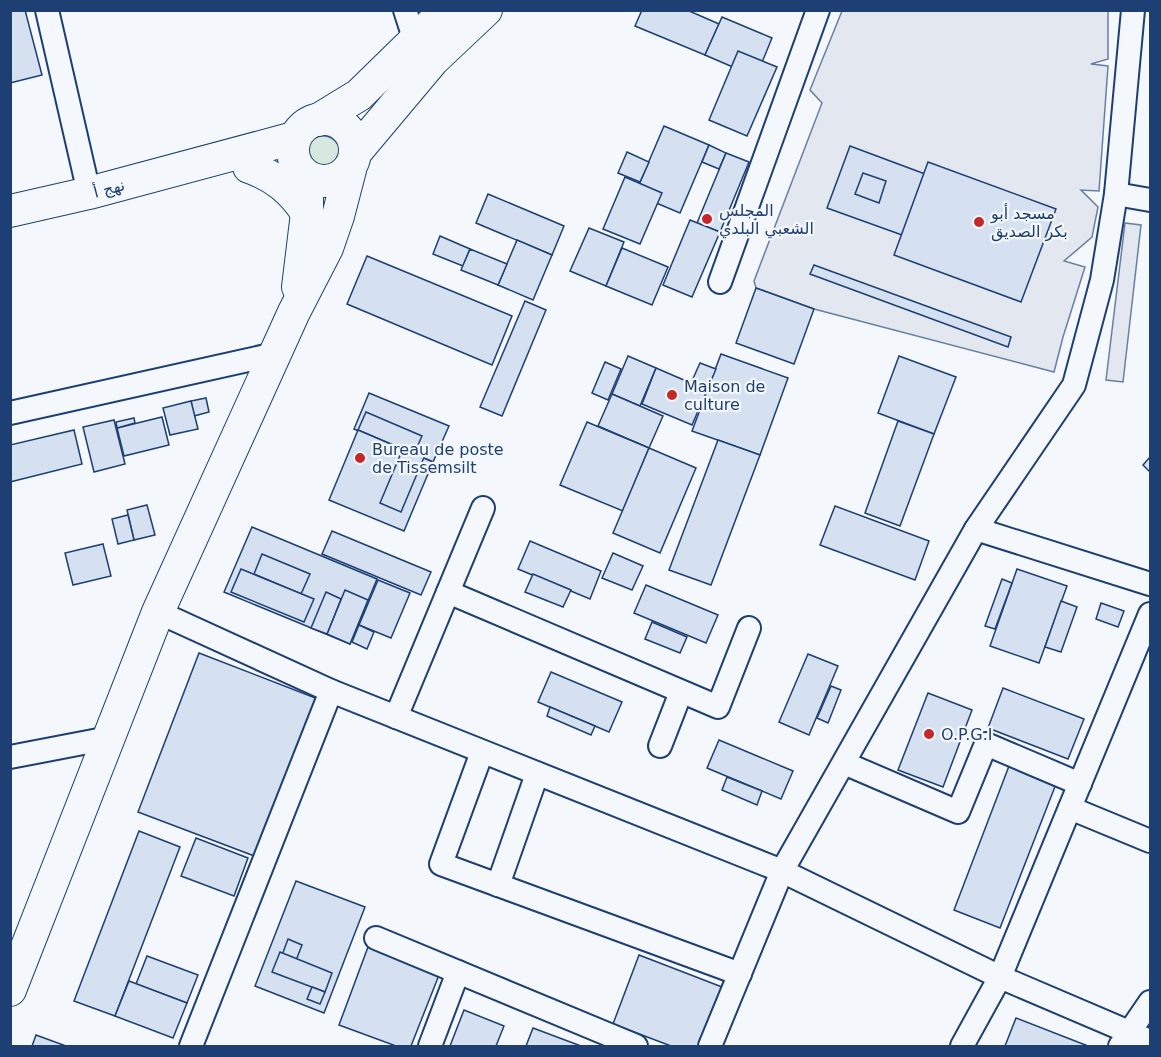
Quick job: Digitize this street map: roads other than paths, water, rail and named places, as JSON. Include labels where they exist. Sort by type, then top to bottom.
[{"type":"main road","name":"نهج أ","points":[[10,211],[206,162],[306,129],[359,95],[446,10]]},
{"type":"main road","points":[[304,175],[315,181],[332,181],[352,161],[433,60],[486,10]]},
{"type":"main road","points":[[10,990],[158,612],[274,354],[327,248],[338,216],[352,161],[354,143],[345,127],[336,122],[306,129],[292,155],[304,175],[306,213],[302,266],[294,312]]},
{"type":"main road","name":"نهج أ","points":[[206,162],[304,175]]},
{"type":"main road","points":[[249,166],[267,173],[283,184],[296,197],[306,213]]},
{"type":"street","points":[[47,10],[89,193]]},
{"type":"street","points":[[405,10],[415,40]]},
{"type":"street","points":[[720,282],[818,10]]},
{"type":"street","points":[[710,1047],[782,871],[976,529],[1074,385],[1102,280],[1116,194],[1133,10]]},
{"type":"street","points":[[1116,194],[1150,200]]},
{"type":"street","points":[[10,412],[274,354]]},
{"type":"street","points":[[396,717],[483,508]]},
{"type":"street","points":[[976,529],[1150,584]]},
{"type":"street","points":[[448,592],[718,707],[749,628]]},
{"type":"street","points":[[158,612],[331,691],[782,871],[1125,1040],[1150,1041]]},
{"type":"street","points":[[962,1047],[1000,977],[1150,614]]},
{"type":"street","points":[[191,1047],[331,691]]},
{"type":"street","points":[[660,746],[681,692]]},
{"type":"street","points":[[10,757],[109,738]]},
{"type":"street","points":[[844,762],[958,812],[986,744],[1080,783]]},
{"type":"street","points":[[482,752],[441,864],[740,974]]},
{"type":"street","points":[[498,885],[537,774]]},
{"type":"street","points":[[1070,808],[1150,841]]},
{"type":"street","points":[[376,938],[636,1047]]},
{"type":"street","points":[[430,1047],[458,972]]},
{"type":"street","points":[[1125,1040],[1150,1002]]},
{"type":"place","name":"المجلس الشعبي البلدي","points":[[707,219]]},
{"type":"place","name":"مسجد أبو بكر الصديق","points":[[979,222]]},
{"type":"place","name":"Maison de culture","points":[[672,395]]},
{"type":"place","name":"Bureau de poste de Tissemsilt","points":[[360,458]]},
{"type":"place","name":"O.P.G.I","points":[[929,734]]}]
